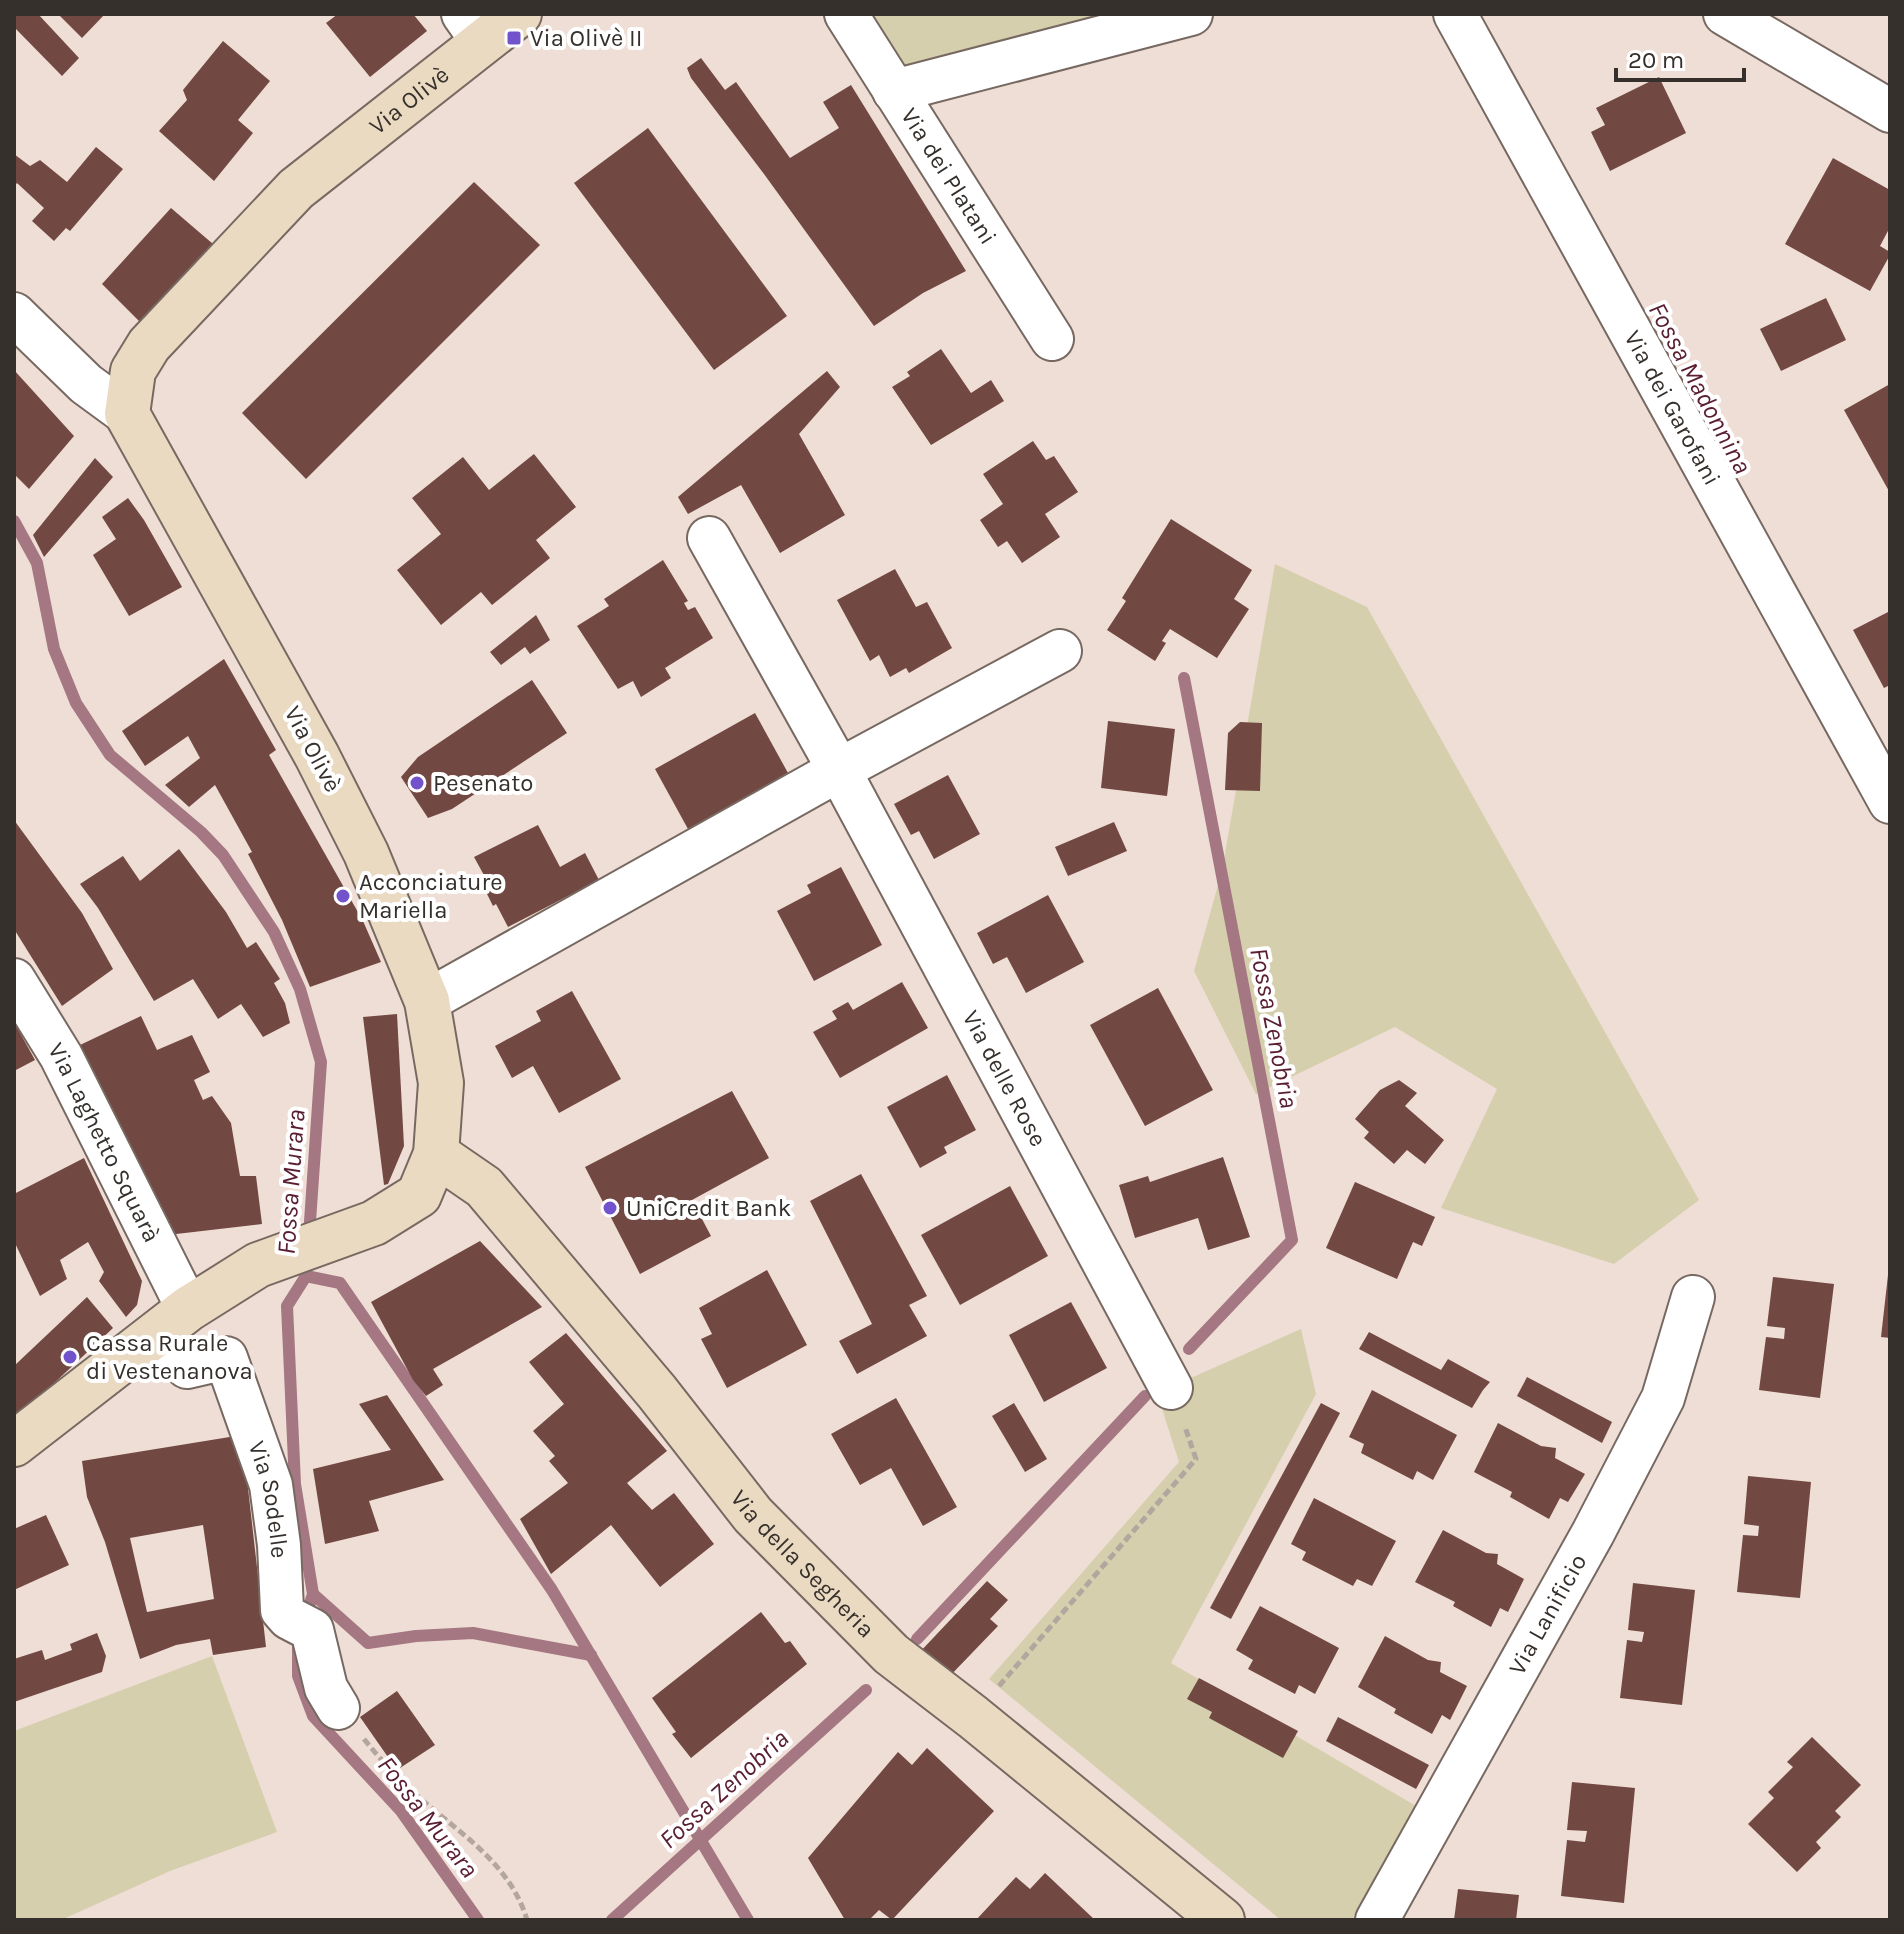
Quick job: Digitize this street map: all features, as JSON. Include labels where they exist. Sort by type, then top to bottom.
[{"type":"street","name":"Via Olivè","points":[[14,1444],[173,1322],[258,1265],[374,1223],[419,1195],[436,1154],[441,1083],[427,1001],[366,853],[317,756],[127,414],[133,371],[149,345],[296,189],[472,28],[519,14]]},
{"type":"street","name":"Via dei Platani","points":[[846,14],[1052,339]]},
{"type":"street","points":[[894,91],[1191,14]]},
{"type":"street","name":"Via dei Garofani","points":[[1455,14],[1890,802]]},
{"type":"street","points":[[1725,14],[1890,111]]},
{"type":"street","points":[[14,314],[86,384],[127,414]]},
{"type":"street","name":"Via delle Rose","points":[[709,538],[839,770],[1171,1388]]},
{"type":"street","points":[[427,1001],[839,770],[1060,651]]},
{"type":"street","name":"Via Laghetto Squarà","points":[[14,980],[61,1056],[173,1322]]},
{"type":"street","name":"Via della Segheria","points":[[436,1154],[484,1187],[657,1392],[753,1515],[891,1654],[1222,1920]]},
{"type":"street","name":"Via Lanificio","points":[[1377,1920],[1593,1533],[1663,1398],[1693,1297]]},
{"type":"street","name":"Via Sodelle","points":[[173,1322],[187,1367],[226,1358],[271,1485],[279,1545],[282,1610],[289,1618],[312,1630],[326,1688],[338,1708]]},
{"type":"path","points":[[973,1717],[1196,1459],[1171,1388]]},
{"type":"path","points":[[338,1708],[386,1766],[472,1840],[504,1876],[527,1920]]},
{"type":"shaded area","points":[[864,14],[1131,14],[903,78]]},
{"type":"shaded area","points":[[1275,564],[1367,607],[1699,1200],[1614,1264],[1441,1208],[1497,1089],[1395,1027],[1256,1094],[1194,971],[1222,871]]},
{"type":"shaded area","points":[[1301,1329],[1316,1394],[1171,1663],[1416,1806],[1352,1920],[1281,1920],[989,1679],[1179,1462],[1157,1393]]},
{"type":"shaded area","points":[[212,1656],[277,1832],[170,1871],[61,1920],[14,1920],[14,1731]]},
{"type":"building","points":[[14,14],[38,14],[79,58],[62,76],[14,27]]},
{"type":"building","points":[[58,14],[105,14],[82,38]]},
{"type":"building","points":[[338,14],[413,14],[427,31],[370,77],[326,23]]},
{"type":"building","points":[[223,41],[270,81],[238,120],[253,133],[214,181],[159,131],[187,100],[183,90]]},
{"type":"building","points":[[701,58],[725,90],[736,82],[790,158],[839,128],[823,102],[851,85],[966,271],[923,293],[874,326],[691,78],[687,68]]},
{"type":"building","points":[[1659,77],[1686,133],[1610,171],[1591,132],[1605,125],[1596,108]]},
{"type":"building","points":[[648,128],[787,316],[714,370],[574,183]]},
{"type":"building","points":[[96,147],[123,169],[70,231],[66,228],[54,241],[32,221],[44,208],[17,183],[14,187],[14,154],[30,166],[40,160],[67,182]]},
{"type":"building","points":[[1833,158],[1890,190],[1890,227],[1880,246],[1890,255],[1870,291],[1785,244]]},
{"type":"building","points":[[474,182],[540,245],[306,479],[242,413]]},
{"type":"building","points":[[171,208],[220,250],[148,330],[102,284]]},
{"type":"building","points":[[1826,298],[1846,340],[1781,371],[1760,329]]},
{"type":"building","points":[[941,349],[971,393],[991,380],[1004,401],[931,445],[892,387],[910,376],[907,372]]},
{"type":"building","points":[[14,370],[74,436],[29,489],[14,474]]},
{"type":"building","points":[[827,371],[840,387],[799,434],[845,515],[780,553],[741,485],[688,514],[678,497]]},
{"type":"building","points":[[1890,384],[1890,493],[1844,410]]},
{"type":"building","points":[[1033,441],[1046,460],[1054,456],[1078,492],[1045,514],[1060,537],[1022,563],[1007,541],[998,547],[980,520],[1003,504],[983,474]]},
{"type":"building","points":[[534,454],[576,507],[536,540],[550,558],[492,605],[481,592],[441,625],[397,570],[441,534],[412,498],[463,457],[489,490]]},
{"type":"building","points":[[95,458],[113,477],[44,557],[33,535]]},
{"type":"building","points":[[128,498],[182,587],[129,616],[93,555],[116,539],[102,517]]},
{"type":"building","points":[[1171,519],[1252,570],[1234,599],[1249,609],[1217,658],[1170,629],[1155,661],[1107,630],[1126,601],[1122,598]]},
{"type":"building","points":[[663,560],[688,601],[684,603],[688,610],[695,607],[713,638],[665,668],[671,678],[641,697],[633,681],[618,689],[577,626],[609,606],[604,599]]},
{"type":"building","points":[[895,569],[916,607],[927,602],[952,648],[909,673],[906,668],[890,677],[879,655],[870,661],[837,600]]},
{"type":"building","points":[[1890,611],[1890,685],[1884,688],[1853,630]]},
{"type":"building","points":[[536,615],[550,640],[530,654],[525,647],[501,665],[490,652]]},
{"type":"building","points":[[224,659],[276,750],[269,755],[363,921],[381,962],[310,987],[282,920],[248,854],[252,852],[215,785],[189,807],[165,785],[200,758],[188,736],[145,766],[122,731]]},
{"type":"building","points":[[532,680],[567,733],[452,809],[428,818],[401,777],[418,757]]},
{"type":"building","points":[[755,713],[788,773],[688,829],[655,769]]},
{"type":"building","points":[[1108,721],[1175,729],[1167,796],[1101,788]]},
{"type":"building","points":[[1240,722],[1262,723],[1260,791],[1225,790],[1228,733]]},
{"type":"building","points":[[948,775],[980,834],[934,859],[919,831],[911,835],[894,804]]},
{"type":"building","points":[[14,820],[82,913],[113,969],[62,1006],[14,929]]},
{"type":"building","points":[[1114,822],[1127,851],[1068,876],[1055,847]]},
{"type":"building","points":[[538,825],[560,867],[585,853],[599,880],[508,927],[480,880],[485,877],[474,857]]},
{"type":"building","points":[[179,849],[226,912],[247,948],[256,942],[280,979],[274,983],[285,1003],[290,1023],[263,1037],[241,1004],[218,1019],[193,979],[154,1001],[80,884],[123,856],[140,881]]},
{"type":"building","points":[[841,867],[882,945],[814,981],[777,911],[811,893],[807,885]]},
{"type":"building","points":[[1048,895],[1084,962],[1026,993],[1007,957],[993,964],[977,933]]},
{"type":"building","points":[[902,982],[928,1028],[840,1078],[813,1032],[837,1019],[832,1011],[848,1002],[853,1010]]},
{"type":"building","points":[[1158,988],[1213,1090],[1145,1126],[1090,1025]]},
{"type":"building","points":[[572,991],[621,1079],[559,1113],[533,1066],[512,1078],[495,1046],[541,1021],[536,1011]]},
{"type":"building","points":[[397,1014],[404,1146],[388,1184],[384,1185],[363,1017]]},
{"type":"building","points":[[141,1016],[157,1050],[192,1035],[210,1072],[194,1080],[203,1100],[212,1096],[231,1123],[240,1176],[256,1176],[262,1224],[159,1236],[138,1170],[80,1045]]},
{"type":"building","points":[[14,1022],[35,1060],[14,1071]]},
{"type":"building","points":[[947,1075],[976,1130],[944,1147],[947,1153],[920,1168],[887,1107]]},
{"type":"building","points":[[1399,1080],[1417,1093],[1405,1106],[1444,1140],[1425,1164],[1407,1150],[1394,1164],[1364,1138],[1369,1132],[1355,1119],[1380,1090]]},
{"type":"building","points":[[732,1091],[769,1158],[692,1200],[711,1236],[640,1274],[585,1167]]},
{"type":"building","points":[[1223,1157],[1250,1237],[1208,1250],[1198,1218],[1135,1238],[1119,1185],[1148,1176],[1150,1182]]},
{"type":"building","points":[[84,1158],[142,1281],[137,1305],[126,1317],[99,1281],[104,1272],[88,1242],[60,1260],[67,1279],[40,1296],[14,1241],[14,1194]]},
{"type":"building","points":[[861,1174],[927,1296],[909,1305],[927,1336],[857,1374],[839,1341],[872,1324],[810,1201]]},
{"type":"building","points":[[1355,1182],[1435,1217],[1422,1246],[1413,1242],[1397,1279],[1326,1248]]},
{"type":"building","points":[[1010,1186],[1048,1256],[960,1305],[921,1235]]},
{"type":"building","points":[[480,1241],[542,1307],[433,1369],[443,1385],[426,1396],[413,1380],[371,1302]]},
{"type":"building","points":[[767,1270],[807,1345],[727,1388],[701,1339],[712,1334],[699,1308]]},
{"type":"building","points":[[1890,1275],[1890,1338],[1881,1337]]},
{"type":"building","points":[[1773,1277],[1834,1284],[1820,1398],[1759,1390],[1766,1337],[1784,1339],[1785,1328],[1767,1326]]},
{"type":"building","points":[[87,1297],[113,1328],[18,1417],[14,1413],[14,1366]]},
{"type":"building","points":[[1071,1302],[1107,1368],[1044,1402],[1009,1335]]},
{"type":"building","points":[[1369,1332],[1441,1370],[1448,1359],[1490,1382],[1472,1408],[1359,1349]]},
{"type":"building","points":[[566,1333],[667,1451],[627,1483],[652,1510],[674,1493],[714,1544],[660,1587],[611,1525],[551,1574],[520,1519],[568,1483],[549,1461],[555,1456],[533,1431],[564,1404],[529,1362]]},
{"type":"building","points":[[1527,1377],[1612,1422],[1602,1443],[1517,1396]]},
{"type":"building","points":[[1372,1390],[1457,1435],[1433,1480],[1417,1471],[1413,1480],[1361,1453],[1364,1444],[1349,1437]]},
{"type":"building","points":[[387,1395],[444,1480],[369,1501],[379,1531],[325,1544],[313,1469],[391,1450],[359,1404]]},
{"type":"building","points":[[896,1398],[957,1507],[923,1526],[891,1468],[860,1485],[831,1434]]},
{"type":"building","points":[[1014,1403],[1047,1459],[1025,1472],[992,1416]]},
{"type":"building","points":[[1321,1403],[1340,1413],[1231,1619],[1210,1608]]},
{"type":"building","points":[[1498,1423],[1541,1446],[1556,1448],[1555,1458],[1585,1474],[1568,1502],[1560,1498],[1549,1519],[1510,1497],[1512,1492],[1474,1472]]},
{"type":"building","points":[[242,1435],[266,1647],[213,1655],[210,1639],[176,1645],[140,1659],[105,1542],[87,1497],[82,1461]],"holes":[[[203,1525],[214,1599],[147,1612],[130,1538]]]},
{"type":"building","points":[[1748,1476],[1811,1482],[1800,1598],[1737,1592],[1743,1535],[1758,1536],[1759,1526],[1744,1524]]},
{"type":"building","points":[[1314,1498],[1396,1541],[1372,1586],[1357,1579],[1353,1586],[1302,1560],[1306,1552],[1291,1544]]},
{"type":"building","points":[[46,1515],[69,1565],[14,1590],[14,1529]]},
{"type":"building","points":[[1443,1530],[1486,1553],[1498,1554],[1497,1564],[1524,1579],[1508,1612],[1500,1608],[1491,1627],[1453,1606],[1455,1602],[1415,1582]]},
{"type":"building","points":[[987,1581],[1008,1600],[990,1619],[998,1626],[946,1680],[918,1654]]},
{"type":"building","points":[[1633,1583],[1695,1590],[1682,1705],[1620,1698],[1627,1640],[1642,1642],[1644,1632],[1628,1630]]},
{"type":"building","points":[[1260,1606],[1339,1648],[1315,1694],[1299,1685],[1295,1694],[1248,1669],[1253,1660],[1236,1650]]},
{"type":"building","points":[[761,1612],[785,1643],[790,1641],[807,1664],[691,1758],[672,1734],[676,1732],[652,1698]]},
{"type":"building","points":[[97,1633],[106,1656],[102,1672],[14,1702],[14,1659],[42,1650],[45,1660],[72,1650],[70,1644]]},
{"type":"building","points":[[1385,1636],[1428,1660],[1441,1662],[1440,1672],[1467,1686],[1450,1720],[1442,1715],[1432,1734],[1394,1713],[1396,1709],[1358,1687]]},
{"type":"building","points":[[1199,1678],[1298,1731],[1283,1758],[1209,1718],[1212,1712],[1187,1699]]},
{"type":"building","points":[[397,1691],[435,1745],[397,1770],[360,1717]]},
{"type":"building","points":[[1338,1717],[1429,1765],[1416,1789],[1326,1741]]},
{"type":"building","points":[[1812,1737],[1861,1785],[1835,1811],[1841,1817],[1816,1842],[1821,1848],[1797,1872],[1748,1824],[1774,1798],[1768,1792],[1793,1767],[1787,1762]]},
{"type":"building","points":[[927,1748],[994,1811],[892,1920],[879,1910],[869,1920],[845,1920],[808,1858],[898,1752],[912,1765]]},
{"type":"building","points":[[1572,1782],[1635,1788],[1624,1903],[1561,1896],[1567,1840],[1585,1842],[1587,1831],[1567,1830]]},
{"type":"building","points":[[1045,1873],[1095,1920],[976,1920],[1016,1877],[1030,1889]]},
{"type":"building","points":[[1458,1889],[1519,1895],[1516,1920],[1454,1920]]},
{"type":"waterway","name":"Fossa Murara","points":[[14,521],[37,563],[54,649],[76,703],[110,755],[201,832],[223,855],[274,932],[300,989],[321,1062],[309,1236]]},
{"type":"waterway","name":"Fossa Zenobria","points":[[1184,678],[1292,1240],[1189,1349]]},
{"type":"waterway","name":"Fossa Murara","points":[[305,1619],[313,1594],[295,1484],[287,1306],[306,1276],[307,1258]]},
{"type":"waterway","points":[[306,1276],[340,1283],[552,1590],[748,1920]]},
{"type":"waterway","name":"Fossa Zenobria","points":[[917,1639],[1145,1396]]},
{"type":"waterway","points":[[313,1594],[368,1643],[416,1636],[473,1633],[591,1655]]},
{"type":"waterway","name":"Fossa Murara","points":[[298,1644],[298,1676],[313,1716],[401,1811],[478,1920]]},
{"type":"waterway","name":"Fossa Zenobria","points":[[612,1920],[866,1690]]},
{"type":"place","name":"Via Olivè II","points":[[514,38]]},
{"type":"place","name":"Pesenato","points":[[417,783]]},
{"type":"place","name":"Acconciature Mariella","points":[[343,896]]},
{"type":"place","name":"UniCredit Bank","points":[[610,1208]]},
{"type":"place","name":"Cassa Rurale di Vestenanova","points":[[70,1357]]},
{"type":"water label","name":"Fossa Madonnina","points":[[1700,388]]}]
